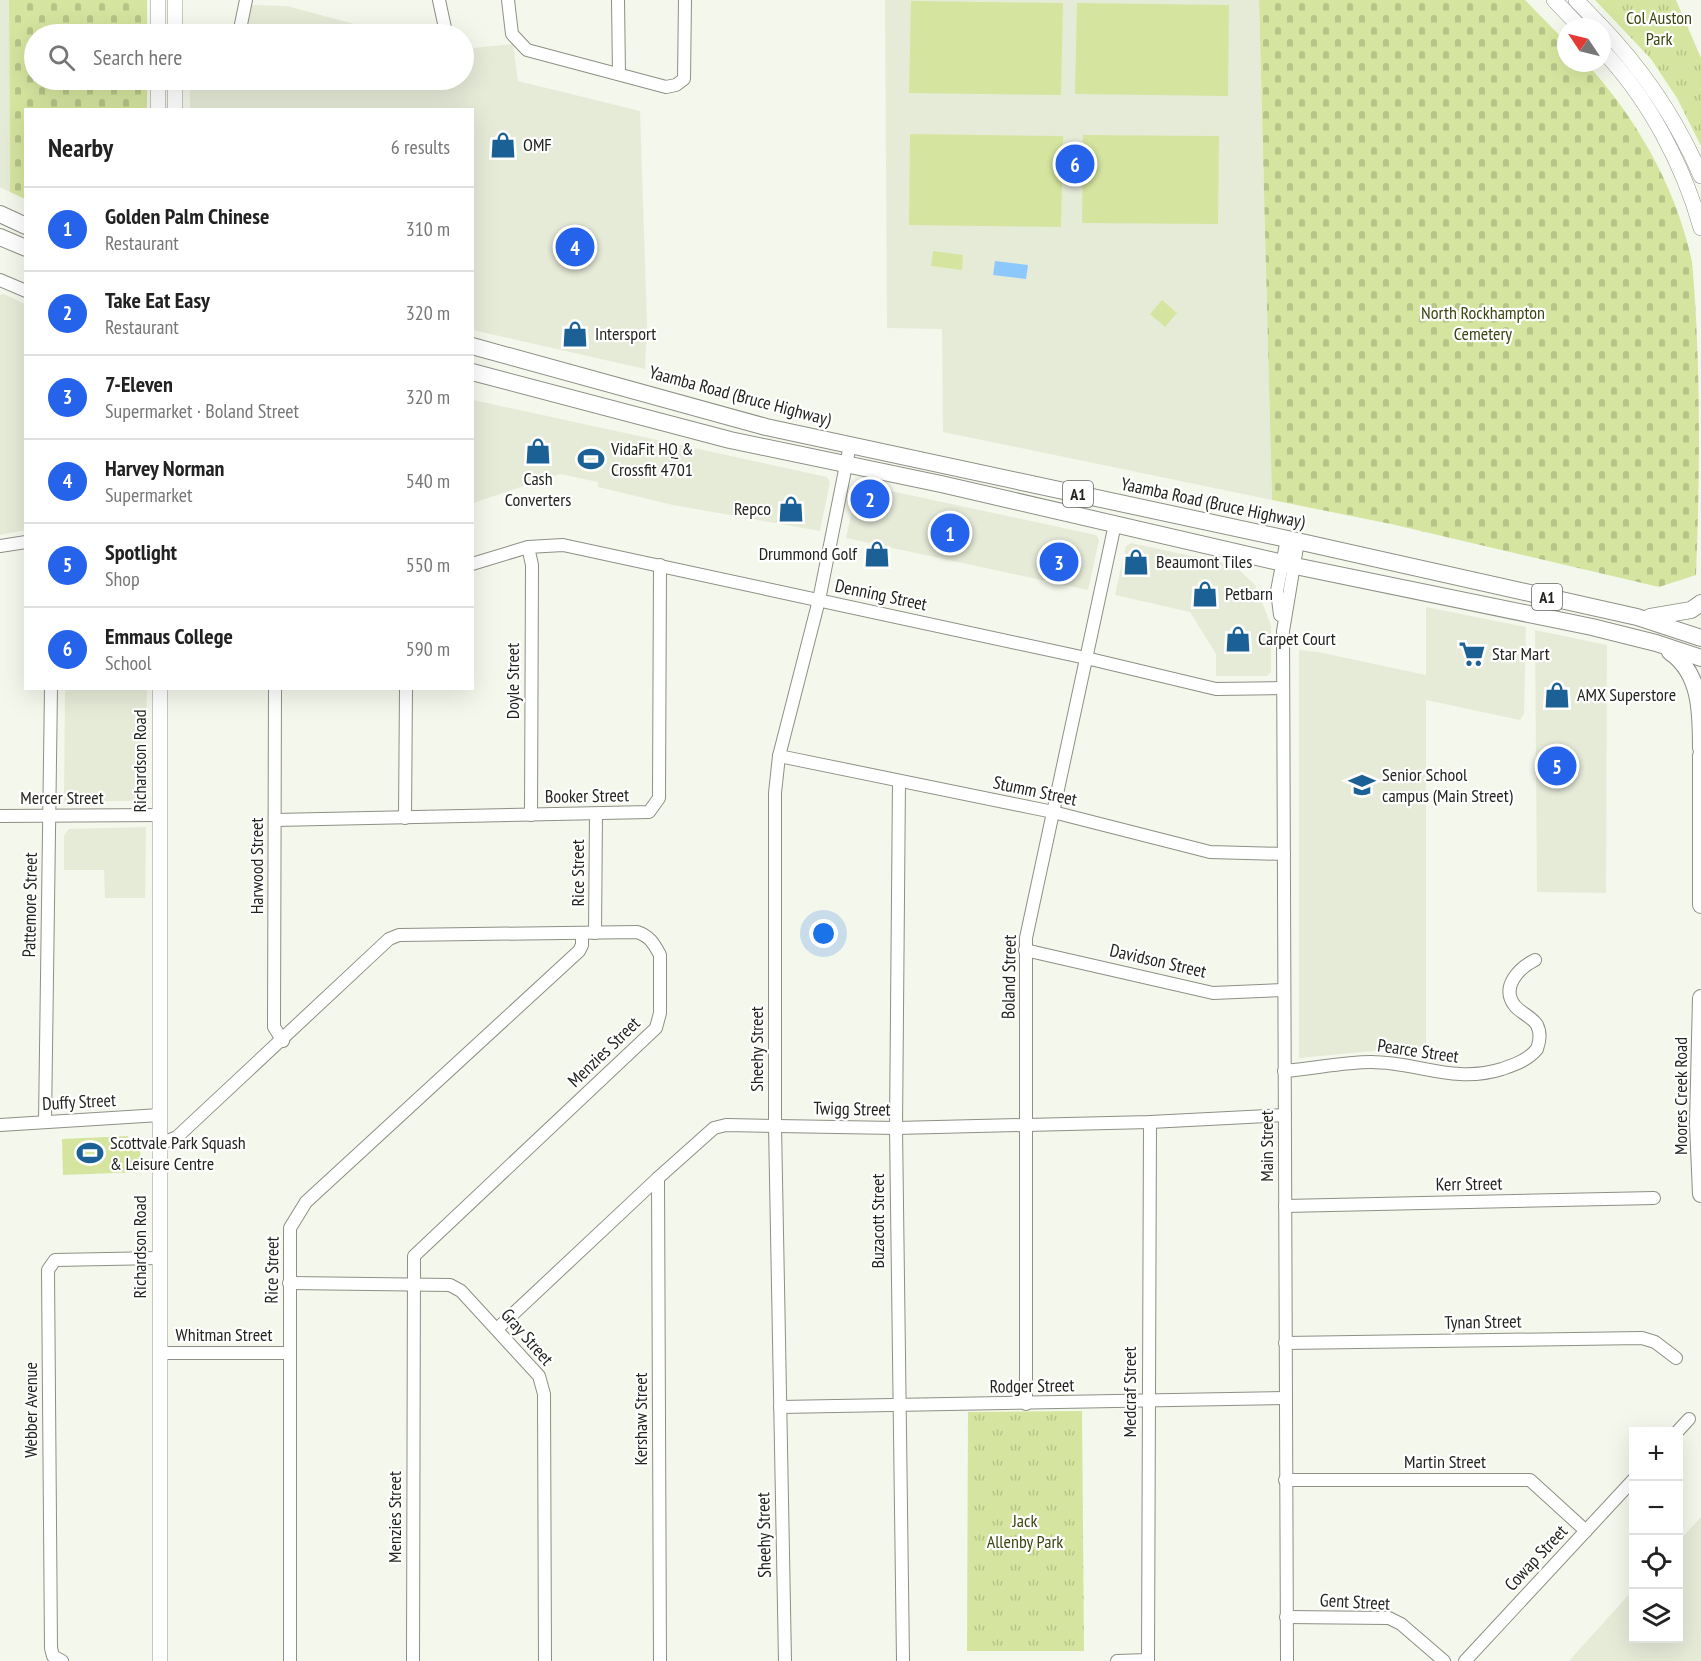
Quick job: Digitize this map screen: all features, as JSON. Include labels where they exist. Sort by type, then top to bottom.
[{"type":"highway","points":[[0,214],[24,225]]},
{"type":"highway","points":[[0,237],[24,247]]},
{"type":"highway","name":"Yaamba Road (Bruce Highway)","points":[[474,347],[766,427],[1293,540],[1637,617],[1701,638]]},
{"type":"highway","name":"A1","points":[[474,373],[730,440],[940,484],[1287,564],[1544,616],[1656,643],[1701,658]]},
{"type":"highway","points":[[1637,617],[1672,615],[1691,610],[1701,603]]},
{"type":"highway","name":"A1","points":[[1656,643],[1677,656],[1694,677],[1701,700],[1701,748]]},
{"type":"highway","points":[[1701,756],[1701,904]]},
{"type":"highway","name":"Moores Creek Road","points":[[1701,998],[1698,1124],[1701,1194]]},
{"type":"main road","points":[[158,0],[158,24]]},
{"type":"main road","points":[[175,0],[175,24]]},
{"type":"main road","points":[[1554,0],[1571,18]]},
{"type":"main road","points":[[1576,0],[1593,18]]},
{"type":"main road","points":[[1611,36],[1632,58],[1666,107],[1701,176]]},
{"type":"main road","points":[[1611,61],[1629,83],[1660,131],[1682,176],[1701,228]]},
{"type":"main road","points":[[158,90],[158,108]]},
{"type":"main road","points":[[175,90],[175,108]]},
{"type":"main road","name":"Richardson Road","points":[[160,690],[160,1661]]},
{"type":"street","points":[[241,24],[246,0]]},
{"type":"street","points":[[439,0],[444,24]]},
{"type":"street","points":[[508,0],[512,34],[527,50],[666,87],[676,85],[684,79],[686,0]]},
{"type":"street","points":[[618,0],[619,74]]},
{"type":"street","points":[[0,280],[24,290]]},
{"type":"street","name":"Sheehy Street","points":[[785,1661],[775,1125],[775,793],[779,756],[819,600],[850,445]]},
{"type":"street","name":"Boland Street","points":[[1026,1404],[1025,950],[1115,524]]},
{"type":"street","name":"Main Street","points":[[1287,1661],[1283,631],[1287,564],[1293,540]]},
{"type":"street","points":[[0,546],[24,542]]},
{"type":"street","name":"Denning Street","points":[[474,563],[528,547],[563,545],[1086,658],[1216,689],[1283,688]]},
{"type":"street","name":"Doyle Street","points":[[528,547],[532,565],[531,815]]},
{"type":"street","name":"Booker Street","points":[[275,820],[649,812],[659,798],[660,566]]},
{"type":"street","name":"Pattemore Street","points":[[45,1122],[51,690]]},
{"type":"street","name":"Harwood Street","points":[[275,690],[274,1027],[283,1041]]},
{"type":"street","points":[[405,818],[406,690]]},
{"type":"street","name":"Stumm Street","points":[[779,756],[1053,812],[1210,852],[1284,854]]},
{"type":"street","name":"Buzacott Street","points":[[898,781],[896,1128],[903,1661]]},
{"type":"street","name":"Mercer Street","points":[[0,816],[160,814]]},
{"type":"street","name":"Rice Street","points":[[595,933],[596,814]]},
{"type":"street","name":"Menzies Street","points":[[160,1144],[177,1137],[283,1041],[389,939],[399,935],[637,932],[651,940],[660,955],[660,1013],[656,1028],[420,1248],[413,1264],[413,1661]]},
{"type":"street","name":"Rice Street","points":[[290,1661],[290,1228],[299,1210],[579,951],[582,945],[582,934]]},
{"type":"street","name":"Davidson Street","points":[[1025,950],[1213,993],[1284,990]]},
{"type":"street","name":"Pearce Street","points":[[1284,1071],[1368,1062],[1391,1063],[1466,1076],[1485,1074],[1518,1064],[1537,1049],[1540,1034],[1532,1020],[1510,998],[1510,988],[1522,967],[1535,960]]},
{"type":"street","name":"Duffy Street","points":[[0,1125],[160,1115]]},
{"type":"street","name":"Twigg Street","points":[[497,1329],[714,1128],[726,1125],[775,1125],[896,1128],[1150,1122],[1285,1115]]},
{"type":"street","name":"Medcraf Street","points":[[1148,1660],[1147,1402],[1150,1122]]},
{"type":"street","name":"Kershaw Street","points":[[658,1178],[660,1661]]},
{"type":"street","name":"Kerr Street","points":[[1285,1206],[1653,1198]]},
{"type":"street","name":"Webber Avenue","points":[[62,1661],[53,1656],[51,1648],[48,1270],[55,1260],[160,1258]]},
{"type":"street","name":"Gray Street","points":[[290,1283],[414,1284],[454,1287],[497,1329],[539,1376],[544,1394],[545,1661]]},
{"type":"street","name":"Tynan Street","points":[[1285,1343],[1641,1338],[1655,1342],[1676,1358]]},
{"type":"street","name":"Whitman Street","points":[[160,1353],[289,1353]]},
{"type":"street","name":"Rodger Street","points":[[780,1407],[1285,1398]]},
{"type":"street","points":[[1681,1427],[1689,1419]]},
{"type":"street","name":"Martin Street","points":[[1286,1480],[1530,1480],[1586,1531]]},
{"type":"street","name":"Cowap Street","points":[[1466,1661],[1632,1481]]},
{"type":"street","name":"Gent Street","points":[[1286,1617],[1389,1618],[1401,1624],[1444,1661]]},
{"type":"street","points":[[1118,1661],[1148,1660]]},
{"type":"shaded area","points":[[0,0],[9,0],[10,192],[0,187]]},
{"type":"shaded area","points":[[885,0],[1259,0],[1272,500],[943,432],[942,329],[887,328]]},
{"type":"shaded area","points":[[251,5],[287,6],[354,24],[247,24]]},
{"type":"shaded area","points":[[513,44],[518,81],[640,111],[647,323],[645,369],[474,330],[474,108],[190,108],[190,90],[474,90],[474,48]]},
{"type":"shaded area","points":[[4,294],[24,304],[24,530],[0,535],[0,295]]},
{"type":"shaded area","points":[[474,400],[827,477],[830,482],[820,531],[673,505],[598,487],[598,482],[560,474],[474,503]]},
{"type":"shaded area","points":[[858,484],[1096,535],[1099,540],[1088,590],[846,538]]},
{"type":"shaded area","points":[[1131,543],[1234,565],[1255,585],[1271,625],[1271,672],[1267,676],[1216,676],[1216,654],[1190,612],[1115,595],[1126,546]]},
{"type":"shaded area","name":"Senior School campus (Main Street)","points":[[1426,607],[1526,627],[1524,714],[1520,720],[1426,700],[1426,1046],[1299,1058],[1299,650],[1426,675]]},
{"type":"shaded area","points":[[1535,630],[1607,645],[1606,893],[1537,892]]},
{"type":"shaded area","points":[[65,690],[147,690],[145,801],[64,801]]},
{"type":"shaded area","points":[[146,827],[145,898],[105,898],[104,870],[64,870],[64,835],[69,829]]},
{"type":"shaded area","points":[[1701,1517],[1701,1661],[1569,1661],[1629,1594],[1629,1643],[1683,1643],[1683,1537]]},
{"type":"green space","points":[[9,0],[147,0],[147,24],[24,24],[24,90],[147,90],[147,108],[24,108],[24,199],[10,192]]},
{"type":"green space","name":"North Rockhampton Cemetery","points":[[1259,0],[1525,0],[1557,33],[1557,72],[1594,72],[1638,130],[1665,181],[1685,235],[1692,262],[1697,338],[1699,418],[1696,575],[1659,587],[1391,524],[1272,500]]},
{"type":"green space","name":"Col Auston Park","points":[[1595,0],[1676,0],[1701,58],[1701,146],[1677,98],[1651,59]]},
{"type":"green space","points":[[911,1],[1063,3],[1061,95],[909,93]]},
{"type":"green space","points":[[1077,3],[1229,5],[1228,96],[1075,94]]},
{"type":"green space","points":[[910,134],[1063,136],[1061,227],[909,225]]},
{"type":"green space","points":[[1083,135],[1219,136],[1218,224],[1082,223]]},
{"type":"green space","points":[[933,251],[963,255],[962,270],[931,266]]},
{"type":"green space","points":[[1162,300],[1177,313],[1165,327],[1150,314]]},
{"type":"green space","points":[[128,1136],[129,1146],[140,1146],[141,1172],[63,1175],[62,1139]]},
{"type":"green space","name":"Jack Allenby Park","points":[[1082,1411],[1084,1651],[967,1651],[968,1412]]},
{"type":"water","points":[[995,261],[1028,265],[1026,279],[993,275]]},
{"type":"place","name":"OMF","points":[[503,145]]},
{"type":"place","name":"Emmaus College","points":[[1075,164]]},
{"type":"place","name":"Harvey Norman","points":[[575,247]]},
{"type":"place","name":"Intersport","points":[[575,334]]},
{"type":"place","name":"Cash Converters","points":[[538,451]]},
{"type":"place","name":"VidaFit HQ & Crossfit 4701","points":[[591,459]]},
{"type":"place","name":"Take Eat Easy","points":[[870,499]]},
{"type":"place","name":"Repco","points":[[791,509]]},
{"type":"place","name":"Golden Palm Chinese","points":[[950,533]]},
{"type":"place","name":"Drummond Golf","points":[[877,554]]},
{"type":"place","name":"7-Eleven","points":[[1059,562]]},
{"type":"place","name":"Beaumont Tiles","points":[[1136,562]]},
{"type":"place","name":"Petbarn","points":[[1205,594]]},
{"type":"place","name":"Carpet Court","points":[[1238,639]]},
{"type":"place","name":"Star Mart","points":[[1472,654]]},
{"type":"place","name":"AMX Superstore","points":[[1557,695]]},
{"type":"place","name":"Spotlight","points":[[1557,766]]},
{"type":"place","name":"Senior School campus (Main Street)","points":[[1362,785]]},
{"type":"place","name":"Scottvale Park Squash & Leisure Centre","points":[[90,1153]]}]
